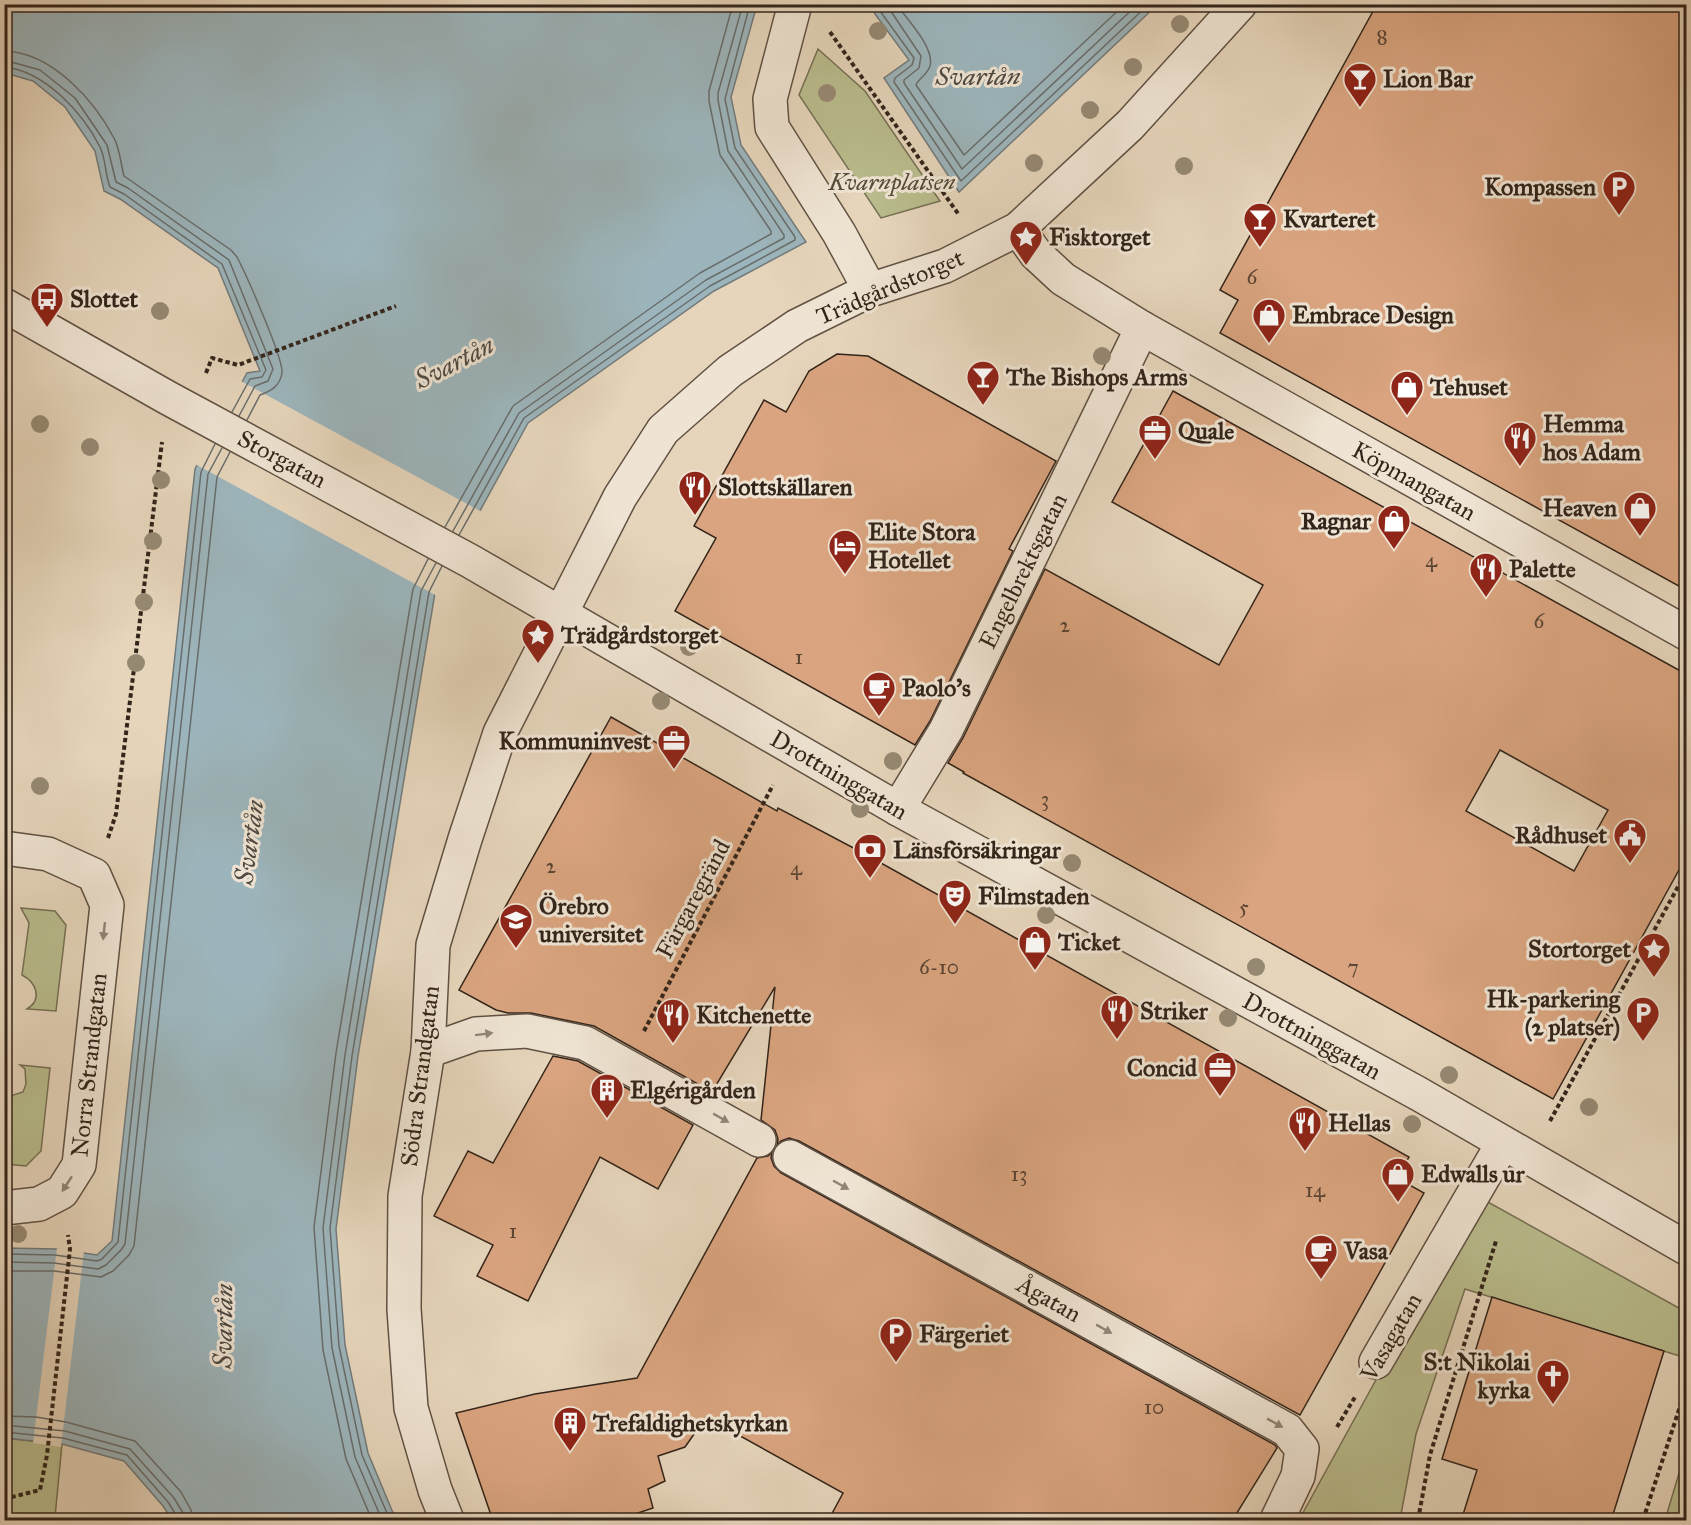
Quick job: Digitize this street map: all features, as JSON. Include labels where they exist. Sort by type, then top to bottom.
[{"type":"street","points":[[795,4],[770,99],[772,127],[839,233],[870,290]]},
{"type":"street","points":[[1142,328],[1063,279],[1036,254],[1018,229],[1130,125],[1240,4]]},
{"type":"street","name":"Trädgårdstorget","points":[[559,614],[620,497],[663,430],[740,365],[797,326],[870,290],[945,266],[1018,229]]},
{"type":"street","name":"Storgatan","points":[[4,305],[168,398],[461,556],[559,614]]},
{"type":"street","name":"Köpmangatan","points":[[1142,328],[1686,633]]},
{"type":"street","name":"Engelbrektsgatan","points":[[898,809],[946,730],[1142,328]]},
{"type":"street","name":"Drottninggatan","points":[[559,614],[898,809],[1419,1094],[1686,1248]]},
{"type":"street","name":"Södra Strandgatan","points":[[447,1521],[435,1490],[411,1408],[404,1310],[405,1196],[428,1051],[434,945],[465,839],[500,733],[559,614]]},
{"type":"street","points":[[4,848],[48,854],[94,875]]},
{"type":"street","name":"Norra Strandgatan","points":[[4,1208],[39,1204],[63,1192],[79,1165],[107,905],[94,875]]},
{"type":"street","points":[[428,1051],[476,1034],[527,1030],[585,1043],[759,1140]]},
{"type":"street","name":"Vasagatan","points":[[1376,1362],[1516,1151]]},
{"type":"street","name":"Ågatan","points":[[790,1157],[1287,1430],[1302,1449]]},
{"type":"street","points":[[1277,1521],[1298,1476],[1302,1449]]},
{"type":"path","points":[[828,29],[950,202]]},
{"type":"path","points":[[205,374],[212,358],[238,365],[396,306]]},
{"type":"path","points":[[94,875],[116,814],[168,398]]},
{"type":"path","name":"Färgaregränd","points":[[626,1066],[792,748]]},
{"type":"path","points":[[1516,1151],[1686,872]]},
{"type":"path","points":[[1418,1521],[1430,1455],[1499,1233]]},
{"type":"path","points":[[4,1499],[40,1490],[47,1455],[70,1249]]},
{"type":"path","name":"Vasagatan","points":[[1302,1449],[1334,1432],[1376,1362]]},
{"type":"path","points":[[1643,1521],[1686,1388]]},
{"type":"green space","name":"Kvarnplatsen","points":[[818,49],[865,91],[940,201],[881,218],[799,95]]},
{"type":"green space","points":[[21,908],[55,911],[66,925],[56,1011],[27,1009],[35,1000],[36,991],[31,982],[22,975],[29,923]]},
{"type":"green space","points":[[20,1065],[50,1068],[41,1151],[26,1166],[5,1164],[10,1096],[23,1092],[26,1084],[25,1069]]},
{"type":"green space","points":[[1477,1196],[1686,1312],[1686,1358],[1465,1289],[1416,1434],[1400,1520],[1299,1520]]},
{"type":"green space","points":[[4,1438],[62,1444],[55,1517],[5,1520]]},
{"type":"green space","points":[[1686,1450],[1686,1520],[1665,1520]]},
{"type":"water","name":"Svartån","points":[[871,4],[1157,5],[959,192],[884,78],[909,60],[875,14]]},
{"type":"water","points":[[4,5],[757,5],[731,97],[741,145],[806,242],[714,291],[528,423],[435,593],[358,1056],[336,1229],[345,1345],[368,1453],[396,1520],[172,1520],[163,1506],[124,1461],[62,1444],[5,1438],[5,1248],[56,1249],[97,1255],[112,1241],[195,469],[247,373],[260,371],[218,268],[120,199],[104,191],[95,151],[65,107],[33,81],[5,73]]},
{"type":"pier","points":[[239,380],[482,512],[437,596],[195,464]]},
{"type":"pier","points":[[57,1248],[84,1251],[61,1447],[33,1443]]},
{"type":"building","points":[[1377,4],[1686,4],[1686,590],[1220,333],[1238,300],[1220,290]]},
{"type":"building","name":"Elite Stora Hotellet","points":[[837,354],[868,356],[1056,461],[1009,549],[1013,551],[930,721],[915,745],[675,611],[716,538],[694,526],[764,400],[786,412],[809,371]]},
{"type":"building","points":[[1173,391],[1686,674],[1686,857],[1553,1099],[948,763],[963,738],[1045,569],[1219,665],[1263,585],[1112,502]],"holes":[[[1500,750],[1608,810],[1574,871],[1466,811]]]},
{"type":"building","points":[[611,717],[777,811],[778,808],[863,853],[1409,1157],[1397,1178],[1424,1193],[1300,1415],[799,1141],[789,1138],[777,1145],[775,1130],[761,1120],[775,987],[712,1092],[594,1026],[531,1013],[508,1013],[496,1010],[459,990]]},
{"type":"building","points":[[553,1056],[578,1061],[693,1125],[658,1189],[600,1157],[528,1301],[477,1276],[493,1245],[434,1216],[468,1151],[493,1163]]},
{"type":"building","points":[[772,1152],[771,1158],[774,1166],[781,1173],[1275,1445],[1277,1448],[1232,1521],[828,1521],[843,1493],[706,1417],[685,1447],[658,1456],[665,1481],[648,1489],[653,1508],[614,1521],[493,1521],[456,1413],[535,1394],[637,1378],[757,1158],[768,1156]]},
{"type":"building","name":"S:t Nikolai kyrka","points":[[1492,1297],[1664,1351],[1611,1521],[1461,1521],[1477,1470],[1442,1459]]},
{"type":"place","name":"Lion Bar","points":[[1360,108]]},
{"type":"place","name":"Kompassen","points":[[1619,216]]},
{"type":"place","name":"Kvarteret","points":[[1260,248]]},
{"type":"place","name":"Fisktorget","points":[[1026,266]]},
{"type":"place","name":"Slottet","points":[[47,328]]},
{"type":"place","name":"Embrace Design","points":[[1269,344]]},
{"type":"place","name":"The Bishops Arms","points":[[983,406]]},
{"type":"place","name":"Tehuset","points":[[1407,416]]},
{"type":"place","name":"Quale","points":[[1155,460]]},
{"type":"place","name":"Hemma hos Adam","points":[[1520,467]]},
{"type":"place","name":"Slottskällaren","points":[[695,516]]},
{"type":"place","name":"Heaven","points":[[1640,537]]},
{"type":"place","name":"Ragnar","points":[[1394,550]]},
{"type":"place","name":"Elite Stora Hotellet","points":[[845,575]]},
{"type":"place","name":"Palette","points":[[1486,598]]},
{"type":"place","name":"Trädgårdstorget","points":[[538,664]]},
{"type":"place","name":"Paolo's","points":[[879,717]]},
{"type":"place","name":"Kommuninvest","points":[[674,770]]},
{"type":"place","name":"Rådhuset","points":[[1630,864]]},
{"type":"place","name":"Länsförsäkringar","points":[[870,879]]},
{"type":"place","name":"Filmstaden","points":[[955,925]]},
{"type":"place","name":"Örebro universitet","points":[[516,949]]},
{"type":"place","name":"Ticket","points":[[1035,971]]},
{"type":"place","name":"Stortorget","points":[[1654,978]]},
{"type":"place","name":"Striker","points":[[1117,1040]]},
{"type":"place","name":"Hk-parkering (2 platser)","points":[[1643,1042]]},
{"type":"place","name":"Kitchenette","points":[[673,1044]]},
{"type":"place","name":"Concid","points":[[1220,1097]]},
{"type":"place","name":"Elgérigården","points":[[607,1119]]},
{"type":"place","name":"Hellas","points":[[1305,1152]]},
{"type":"place","name":"Edwalls ur","points":[[1398,1203]]},
{"type":"place","name":"Vasa","points":[[1321,1280]]},
{"type":"place","name":"Färgeriet","points":[[896,1363]]},
{"type":"place","name":"S:t Nikolai kyrka","points":[[1553,1405]]},
{"type":"place","name":"Trefaldighetskyrkan","points":[[570,1452]]}]
